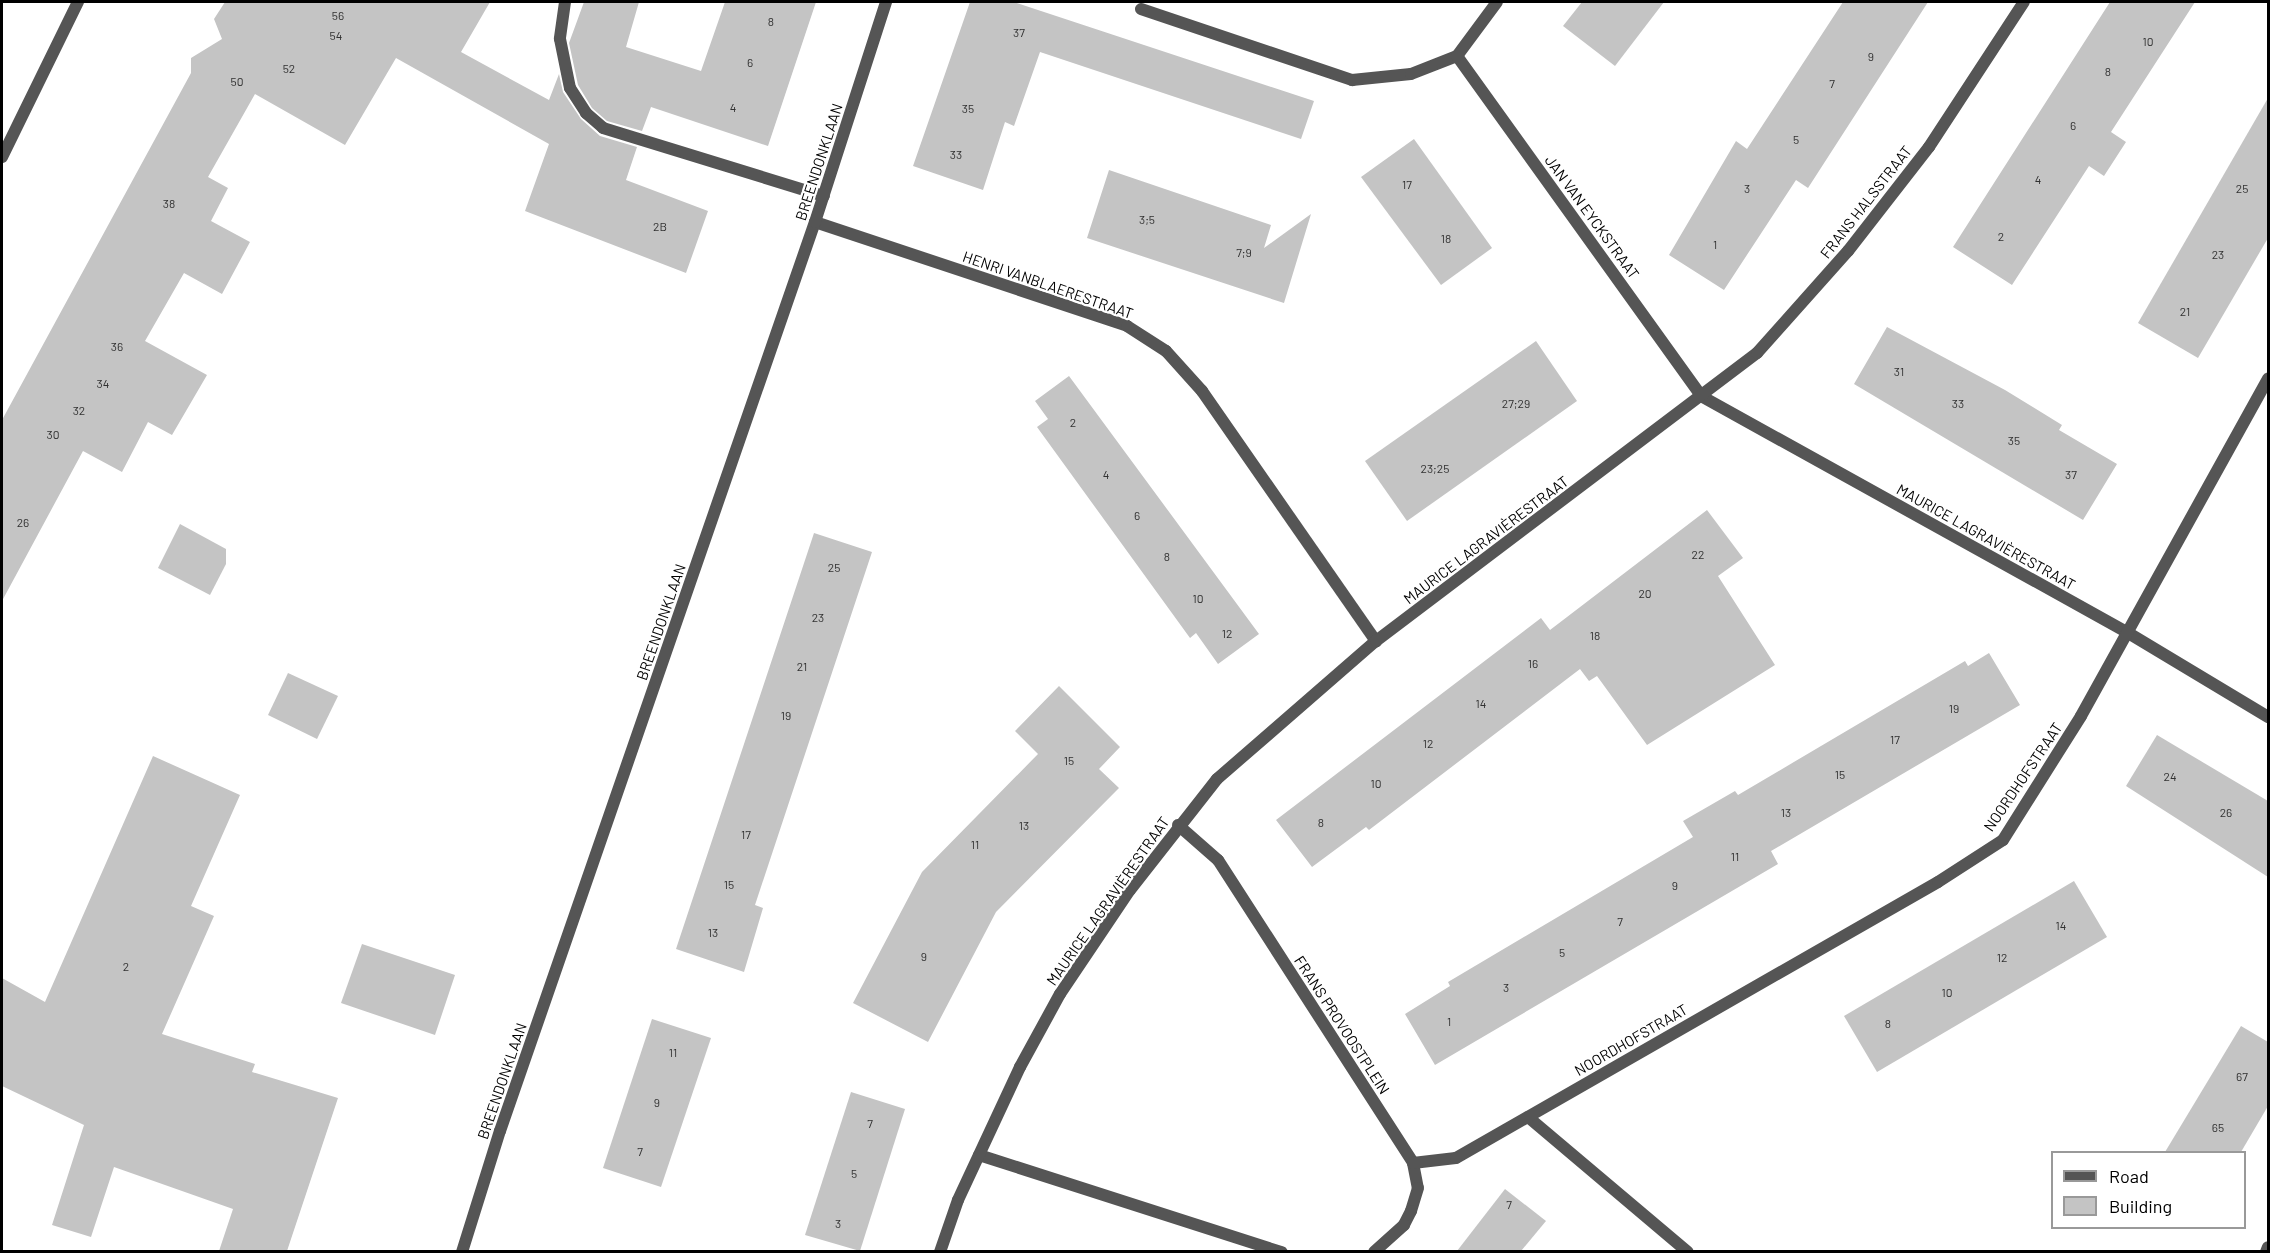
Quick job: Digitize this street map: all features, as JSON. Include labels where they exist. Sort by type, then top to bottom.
[{"type":"street","points":[[2,157],[78,2]]},
{"type":"street","points":[[565,2],[560,39],[570,88],[586,113],[603,128],[824,196]]},
{"type":"street","name":"BREENDONKLAAN","points":[[462,1251],[500,1131],[824,196],[886,2]]},
{"type":"street","points":[[1141,9],[1352,80],[1411,74],[1457,56],[1497,2]]},
{"type":"street","name":"FRANS HALSSTRAAT","points":[[1701,396],[1756,353],[1848,251],[1929,147],[2024,2]]},
{"type":"street","name":"JAN VAN EYCKSTRAAT","points":[[1457,56],[1701,396]]},
{"type":"street","name":"HENRI VANBLAERESTRAAT","points":[[815,222],[1127,326],[1166,351],[1202,391],[1376,641]]},
{"type":"street","name":"NOORDHOFSTRAAT","points":[[1413,1163],[1456,1158],[1938,882],[2003,840],[2081,716],[2125,632],[2268,378]]},
{"type":"street","name":"MAURICE LAGRAVIÈRESTRAAT","points":[[940,1251],[979,1155],[1020,1067],[1060,994],[1178,825],[1217,779],[1376,641],[1701,396],[2125,632],[2268,717]]},
{"type":"street","name":"FRANS PROVOOSTPLEIN","points":[[1178,825],[1218,860],[1413,1163],[1418,1188],[1411,1210],[1404,1225],[1374,1251]]},
{"type":"street","points":[[1528,1117],[1688,1251]]},
{"type":"street","points":[[979,1155],[1282,1251]]},
{"type":"street","points":[[2266,1251],[2268,1247]]},
{"type":"building","points":[[225,2],[490,2],[461,52],[549,100],[559,74],[563,92],[581,119],[600,136],[637,147],[626,180],[708,211],[686,273],[525,211],[549,144],[396,58],[345,145],[255,94],[208,177],[228,188],[211,221],[250,242],[222,294],[184,273],[145,341],[207,375],[172,435],[148,422],[122,472],[83,451],[2,601],[2,420],[191,73],[191,58],[222,39],[214,19]]},
{"type":"building","points":[[584,2],[639,2],[626,47],[701,71],[725,2],[816,2],[768,146],[651,107],[642,131],[607,121],[592,108],[578,85],[569,43]]},
{"type":"building","points":[[970,2],[1014,2],[1314,101],[1301,139],[1040,52],[1014,126],[1005,122],[983,190],[913,166]]},
{"type":"building","points":[[1582,2],[1664,2],[1615,66],[1563,26]]},
{"type":"building","points":[[1843,2],[1928,2],[1808,188],[1796,180],[1724,290],[1669,255],[1736,141],[1747,149]]},
{"type":"building","points":[[2110,2],[2195,2],[2111,132],[2126,142],[2104,176],[2089,166],[2012,285],[1953,247]]},
{"type":"building","points":[[2268,98],[2268,238],[2198,358],[2138,323]]},
{"type":"building","points":[[1414,139],[1492,248],[1441,285],[1361,177]]},
{"type":"building","points":[[1109,170],[1271,225],[1264,248],[1311,214],[1284,303],[1087,238]]},
{"type":"building","points":[[1887,327],[2005,390],[2062,425],[2059,430],[2117,464],[2083,520],[1854,384]]},
{"type":"building","points":[[1536,341],[1577,401],[1407,521],[1365,461]]},
{"type":"building","points":[[1069,376],[1259,634],[1218,664],[1196,633],[1190,638],[1037,427],[1048,419],[1035,401]]},
{"type":"building","points":[[1707,510],[1743,558],[1718,576],[1775,665],[1647,745],[1597,676],[1589,681],[1580,669],[1369,830],[1366,827],[1312,867],[1276,820],[1541,618],[1550,630]]},
{"type":"building","points":[[180,524],[226,549],[226,564],[210,595],[158,568]]},
{"type":"building","points":[[814,533],[872,552],[755,905],[763,908],[744,972],[676,949]]},
{"type":"building","points":[[1989,653],[2020,705],[1771,851],[1778,864],[1435,1065],[1405,1014],[1450,986],[1448,982],[1693,837],[1683,821],[1735,791],[1738,795],[1965,661],[1968,666]]},
{"type":"building","points":[[288,673],[338,696],[317,739],[268,715]]},
{"type":"building","points":[[1059,686],[1120,747],[1099,769],[1119,788],[996,912],[928,1042],[853,1003],[922,872],[1038,754],[1015,731]]},
{"type":"building","points":[[2157,735],[2268,801],[2268,877],[2126,786]]},
{"type":"building","points":[[153,756],[240,795],[191,906],[214,916],[162,1034],[255,1064],[252,1072],[338,1098],[287,1251],[219,1251],[233,1209],[114,1167],[91,1237],[52,1225],[84,1125],[2,1086],[2,978],[45,1002]]},
{"type":"building","points":[[2074,881],[2107,937],[1877,1072],[1844,1016]]},
{"type":"building","points":[[362,944],[455,975],[435,1035],[341,1003]]},
{"type":"building","points":[[652,1019],[711,1038],[661,1187],[603,1168]]},
{"type":"building","points":[[2241,1026],[2268,1042],[2268,1106],[2242,1151],[2166,1151]]},
{"type":"building","points":[[851,1092],[905,1109],[860,1251],[805,1235]]},
{"type":"building","points":[[1505,1189],[1546,1221],[1521,1251],[1457,1251]]}]
